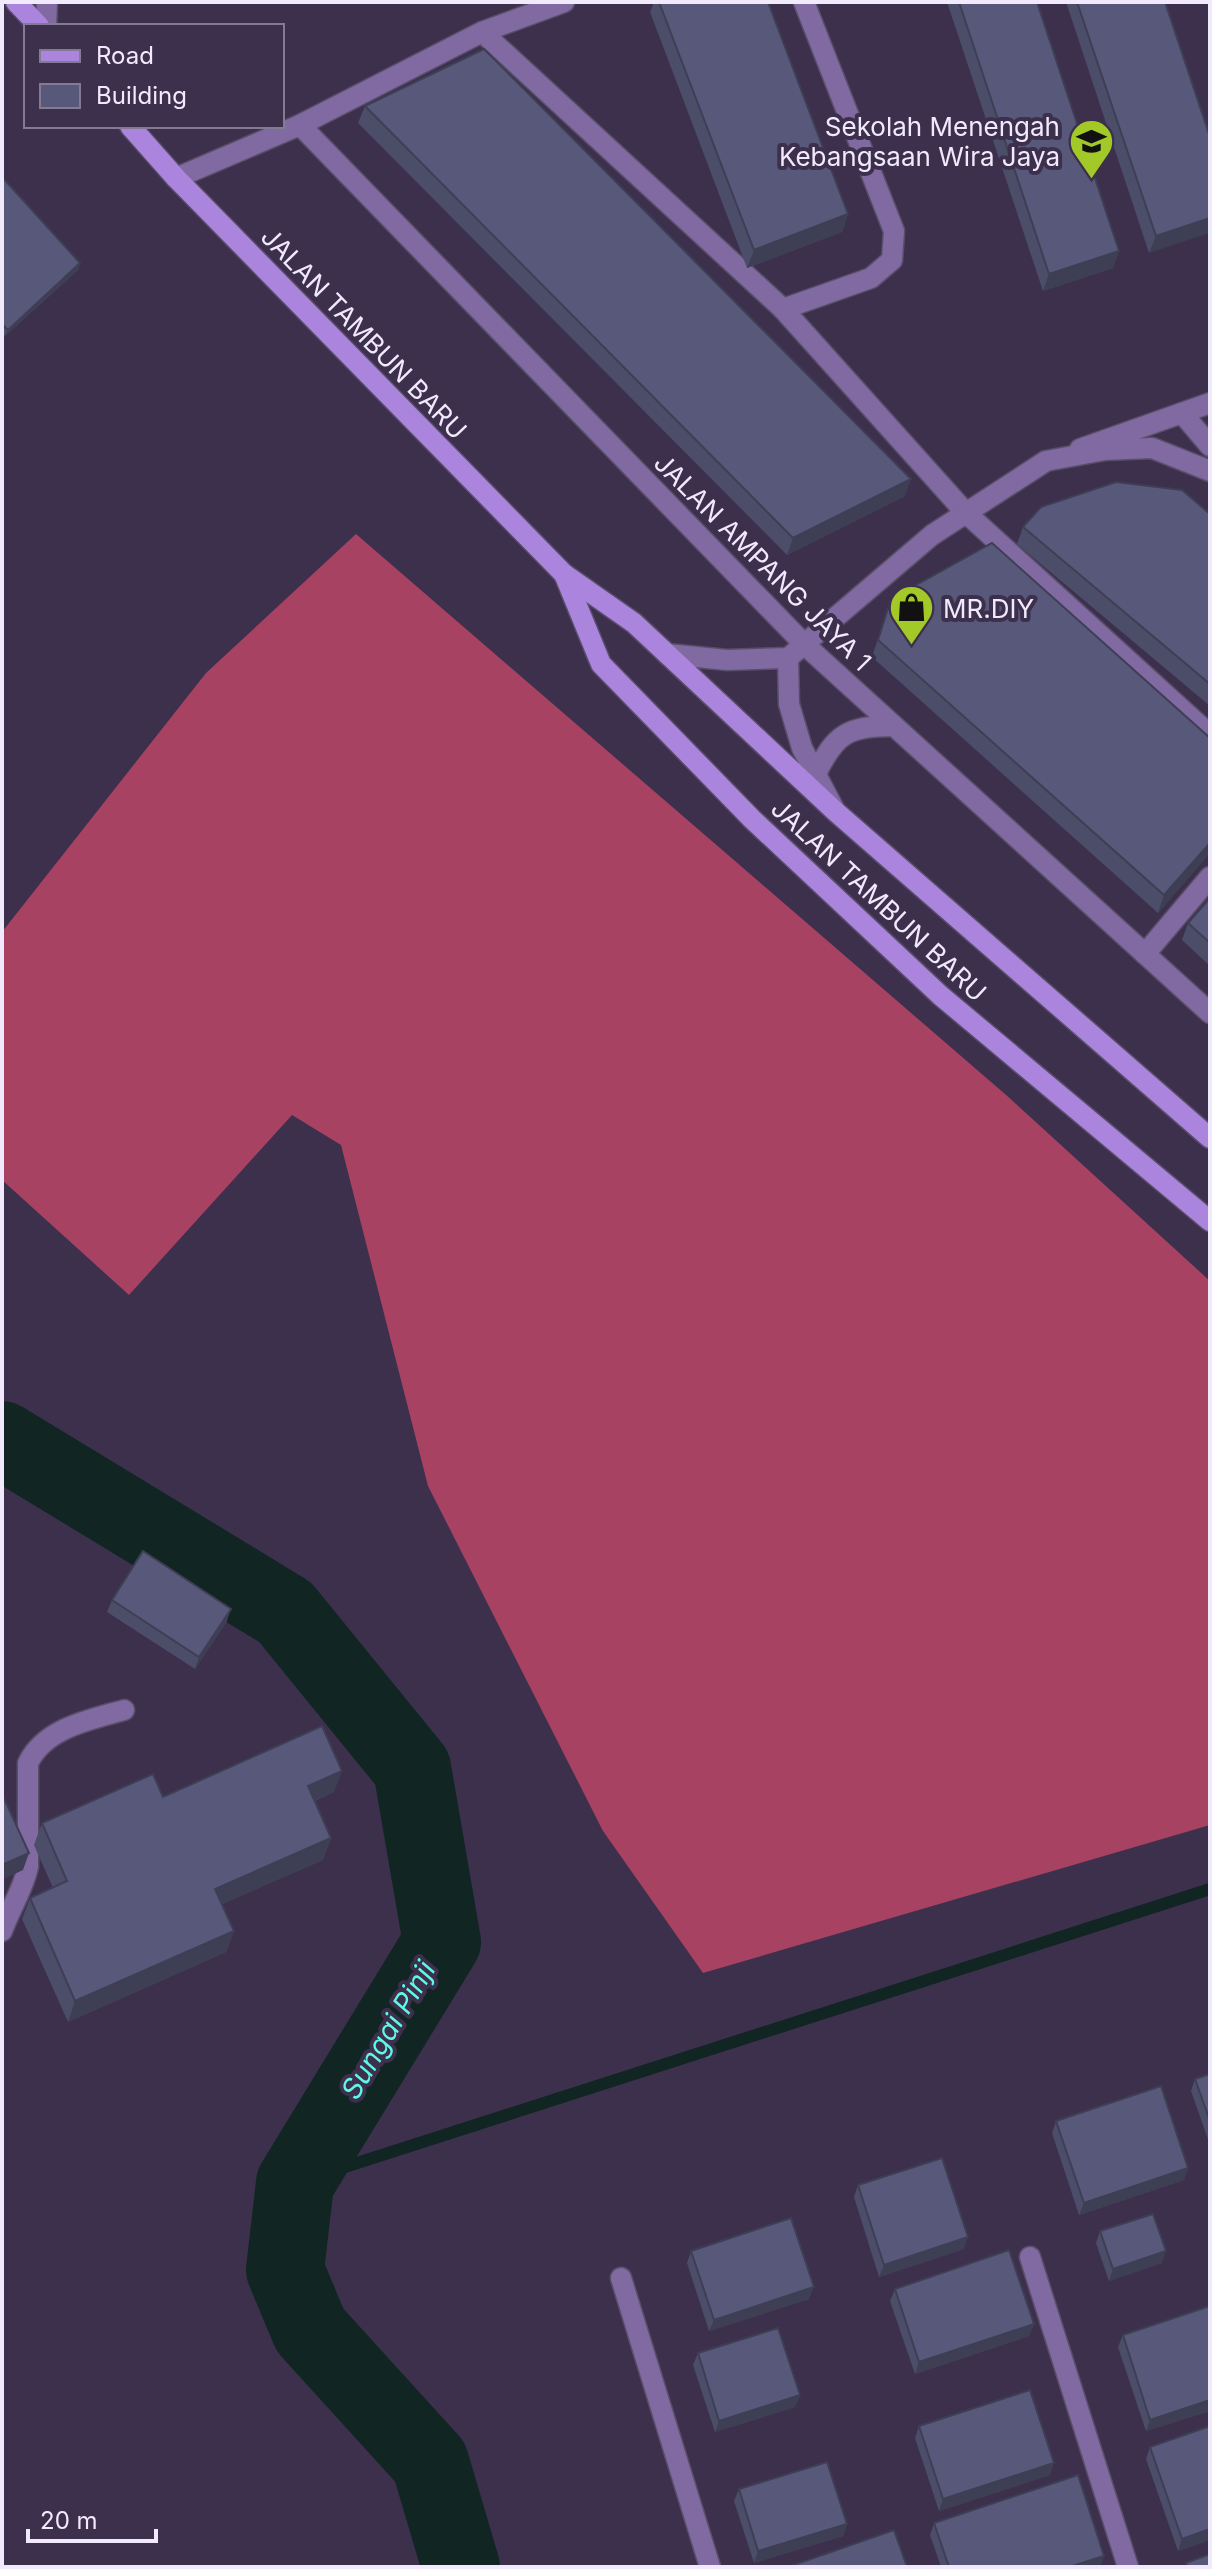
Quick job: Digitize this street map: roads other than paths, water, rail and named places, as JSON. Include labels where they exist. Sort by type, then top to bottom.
[{"type":"main road","points":[[16,2],[37,24]]},
{"type":"main road","name":"JALAN TAMBUN BARU","points":[[132,128],[176,178],[564,574],[634,623],[836,812],[1210,1138]]},
{"type":"main road","name":"JALAN TAMBUN BARU","points":[[564,574],[601,664],[752,819],[941,996],[1210,1221]]},
{"type":"street","points":[[46,24],[47,2]]},
{"type":"street","points":[[176,178],[300,125],[482,32],[564,2]]},
{"type":"street","points":[[783,309],[871,278],[892,260],[894,231],[804,2]]},
{"type":"street","points":[[482,32],[783,309],[965,512],[1210,735]]},
{"type":"street","name":"JALAN AMPANG JAYA 1","points":[[300,125],[805,645],[1210,1013]]},
{"type":"street","points":[[667,654],[727,660],[788,658],[932,535],[1046,461],[1210,403]]},
{"type":"street","points":[[1182,413],[1210,446]]},
{"type":"street","points":[[1046,461],[1105,450],[1152,448],[1210,471]]},
{"type":"street","points":[[788,658],[789,704],[802,748],[836,812]]},
{"type":"street","points":[[816,774],[829,747],[848,732],[870,726],[893,726]]},
{"type":"street","points":[[1145,954],[1210,877]]},
{"type":"street","points":[[2,1931],[28,1867],[28,1763],[34,1750],[72,1724],[124,1710]]},
{"type":"street","points":[[1030,2257],[1128,2567]]},
{"type":"street","points":[[621,2278],[710,2567]]},
{"type":"waterway","name":"Sungai Pinji","points":[[2,1440],[285,1612],[412,1768],[442,1942],[295,2183],[285,2270],[310,2330],[430,2462],[461,2567]]},
{"type":"waterway","points":[[295,2183],[1210,1889]]},
{"type":"place","name":"Sekolah Menengah Kebangsaan Wira Jaya","points":[[1091,180]]},
{"type":"place","name":"MR.DIY","points":[[912,647]]}]
